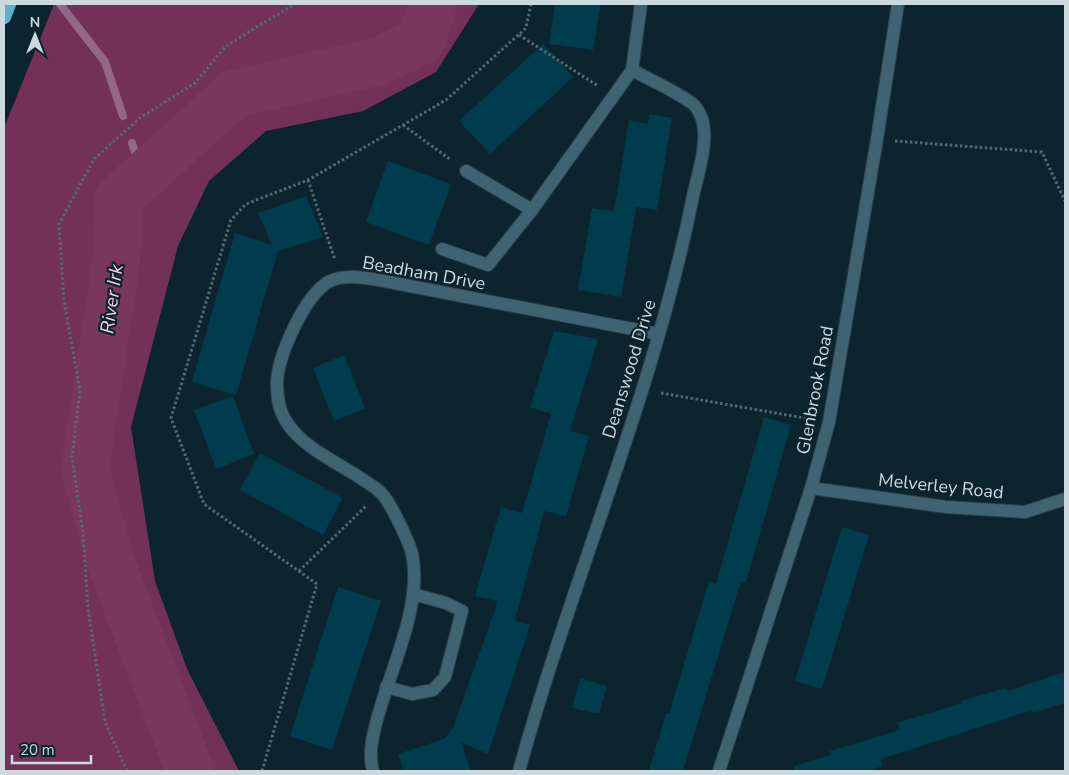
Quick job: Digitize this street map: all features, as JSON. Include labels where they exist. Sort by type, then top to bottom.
[{"type":"highway","points":[[4,17],[9,4]]},
{"type":"street","points":[[442,249],[488,265],[532,210],[632,70],[641,4]]},
{"type":"street","name":"Glenbrook Road","points":[[719,771],[811,488],[829,422],[898,4]]},
{"type":"street","name":"Deanswood Drive","points":[[519,771],[538,704],[643,390],[688,222],[704,145],[704,130],[701,117],[694,105],[632,70]]},
{"type":"street","points":[[466,171],[532,210]]},
{"type":"street","name":"Beadham Drive","points":[[373,771],[371,762],[372,740],[386,688],[404,635],[415,581],[412,554],[401,527],[381,492],[326,458],[294,433],[285,420],[278,404],[277,380],[283,352],[309,302],[329,282],[342,278],[357,277],[384,280],[659,334]]},
{"type":"street","name":"Melverley Road","points":[[811,488],[946,508],[1025,512],[1065,499]]},
{"type":"street","points":[[386,688],[412,694],[419,693],[433,690],[445,677],[462,611],[446,603],[412,594]]},
{"type":"path","points":[[127,771],[105,722],[88,608],[83,534],[72,457],[80,390],[64,301],[59,224],[94,159],[140,118],[195,83],[226,46],[295,4]]},
{"type":"path","points":[[519,35],[614,95]]},
{"type":"path","points":[[403,125],[466,171]]},
{"type":"path","points":[[877,139],[1042,152],[1065,201]]},
{"type":"path","points":[[308,180],[342,278]]},
{"type":"path","points":[[643,390],[829,422]]},
{"type":"path","points":[[298,571],[381,492]]},
{"type":"shaded area","points":[[54,4],[479,4],[436,72],[363,111],[266,131],[209,181],[178,246],[131,427],[155,581],[187,669],[239,771],[4,771],[4,128]]},
{"type":"building","points":[[555,4],[601,4],[593,50],[549,44]]},
{"type":"building","points":[[543,44],[573,77],[490,154],[459,121]]},
{"type":"building","points":[[649,114],[672,118],[657,210],[636,207],[621,297],[578,290],[592,208],[614,211],[629,120],[648,124]]},
{"type":"building","points":[[388,161],[451,184],[429,245],[366,222]]},
{"type":"building","points":[[306,196],[323,237],[278,251],[236,395],[192,382],[235,233],[272,245],[258,213]]},
{"type":"building","points":[[554,331],[598,339],[570,431],[589,436],[566,516],[544,511],[515,620],[530,625],[488,754],[461,742],[471,771],[404,771],[398,754],[444,739],[453,728],[498,601],[475,596],[501,507],[522,513],[551,414],[530,407]]},
{"type":"building","points":[[344,355],[365,408],[334,421],[313,368]]},
{"type":"building","points":[[233,396],[254,454],[216,469],[194,410]]},
{"type":"building","points":[[764,417],[791,425],[746,582],[741,581],[683,771],[649,771],[666,713],[669,714],[709,581],[716,584]]},
{"type":"building","points":[[260,453],[343,498],[323,535],[240,490]]},
{"type":"building","points":[[842,527],[869,535],[822,689],[795,681]]},
{"type":"building","points":[[338,587],[381,601],[332,750],[290,736]]},
{"type":"building","points":[[1065,672],[1065,703],[1033,713],[1032,710],[881,759],[883,766],[866,771],[795,771],[794,766],[831,755],[830,751],[900,730],[897,723],[962,703],[961,701],[1006,688],[1007,691]]},
{"type":"building","points":[[580,678],[607,686],[599,714],[572,708]]},
{"type":"waterway","points":[[60,4],[105,62],[123,116]]},
{"type":"waterway","name":"River Irk","points":[[190,771],[110,560],[85,469],[116,263],[119,198],[234,94],[380,61],[421,41],[433,4]]},
{"type":"waterway","points":[[132,143],[143,177]]}]
